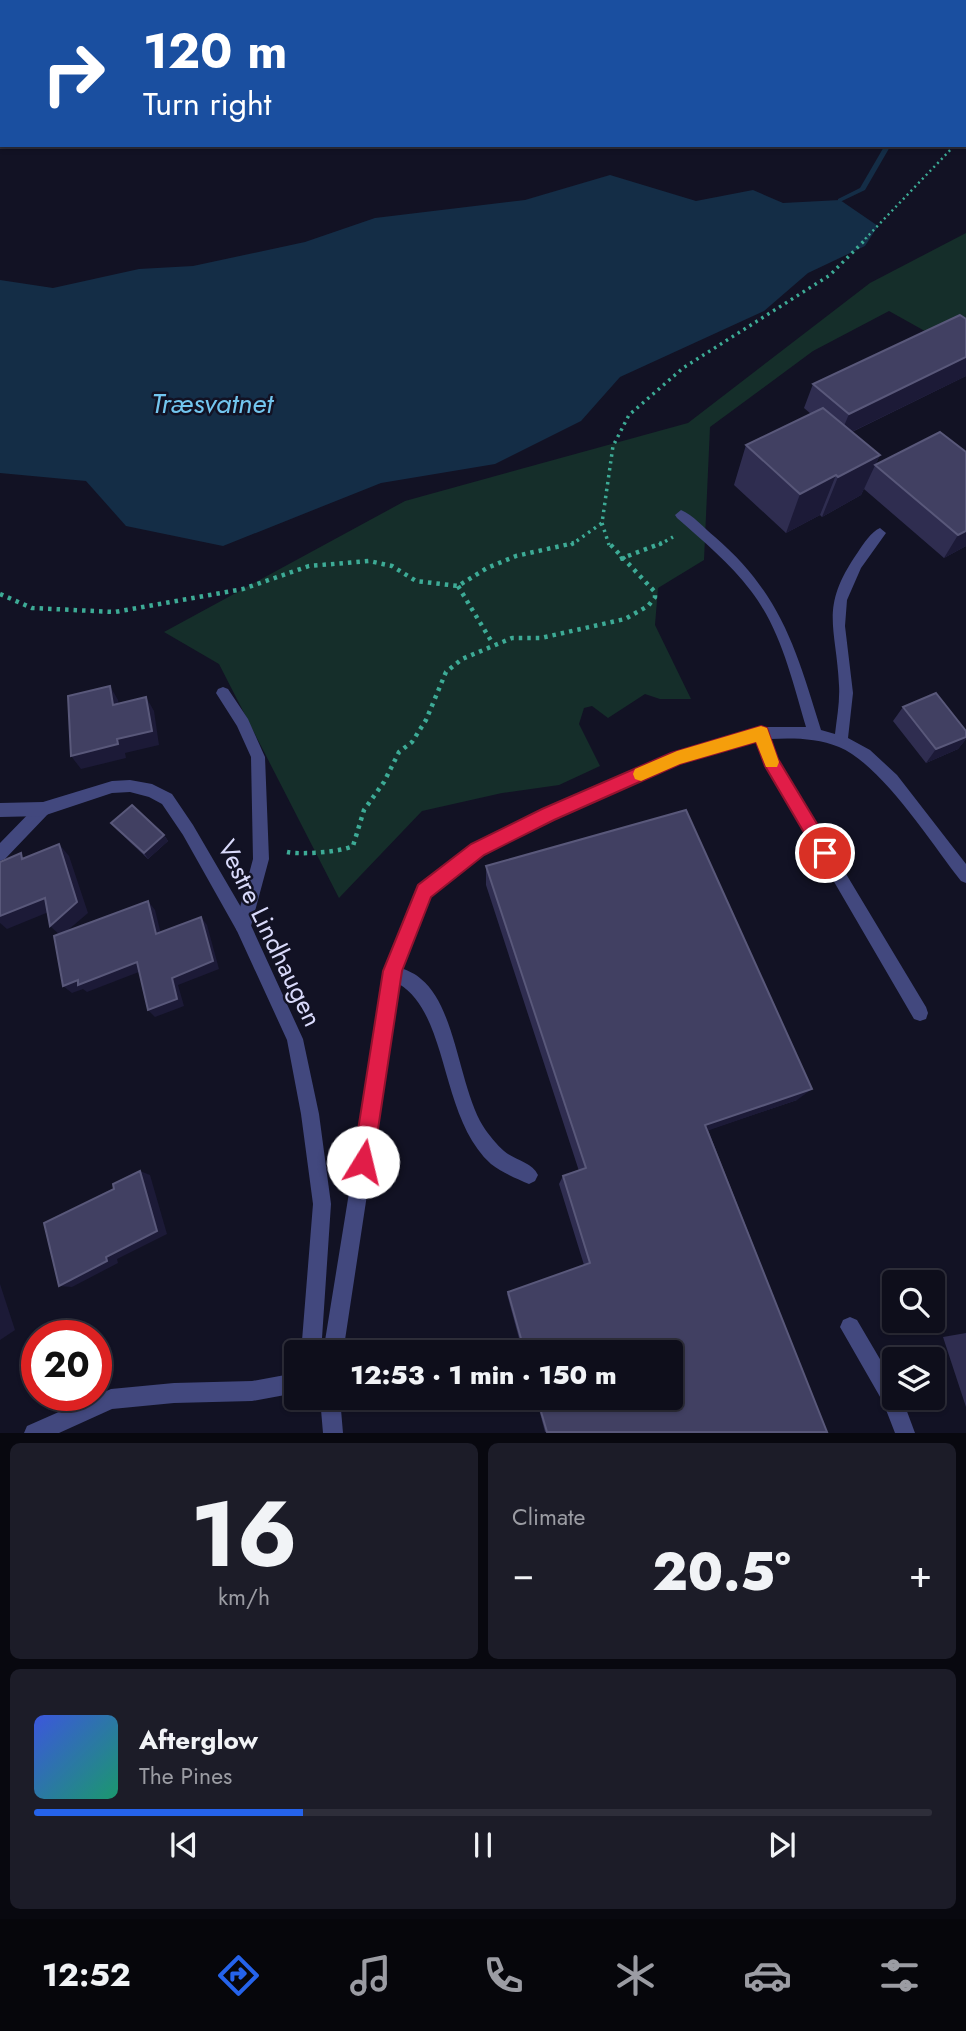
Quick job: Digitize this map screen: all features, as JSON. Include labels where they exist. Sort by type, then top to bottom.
[{"type":"street","points":[[681,515],[739,569],[764,599],[792,657],[815,735]]},
{"type":"street","points":[[841,741],[847,688],[838,624],[839,606],[846,584],[864,552],[880,533]]},
{"type":"street","points":[[223,693],[243,723],[258,757],[261,859],[243,926]]},
{"type":"street","points":[[335,1340],[393,971],[424,891],[478,850],[548,814],[677,758],[761,733],[801,732],[841,741],[865,754],[892,780],[966,876]]},
{"type":"street","points":[[761,733],[771,761],[920,1013]]},
{"type":"street","name":"Vestre Lindhaugen","points":[[0,810],[43,809],[112,788],[130,786],[152,790],[167,799],[243,926],[295,1039],[310,1114],[322,1204],[312,1340]]},
{"type":"street","name":"Vestre Lindhaugen","points":[[0,854],[43,809]]},
{"type":"street","points":[[393,971],[407,976],[431,1005],[443,1032],[457,1092],[469,1119],[491,1151],[511,1169],[529,1175]]},
{"type":"street","points":[[850,1327],[891,1396],[905,1433]]},
{"type":"street","points":[[34,1433],[111,1399],[174,1393],[252,1391],[284,1385]]},
{"type":"street","points":[[331,1410],[333,1433]]},
{"type":"path","points":[[261,859],[288,851],[302,855],[324,850],[343,851],[353,846],[364,810],[384,782],[399,752],[412,742],[426,720],[446,672],[463,659],[512,638],[541,638],[625,620],[639,612],[655,597],[655,592],[610,547],[602,523],[613,446],[629,415],[683,368],[830,275],[953,147]]},
{"type":"path","points":[[0,594],[32,608],[115,612],[243,589],[309,566],[369,561],[392,566],[416,581],[458,586],[486,568],[516,556],[569,546],[602,523]]},
{"type":"path","points":[[620,559],[656,546],[695,527]]},
{"type":"path","points":[[458,586],[493,644]]},
{"type":"green space","points":[[966,233],[966,354],[889,311],[813,351],[710,427],[704,560],[658,588],[655,625],[691,699],[660,699],[645,694],[608,718],[592,706],[584,708],[579,724],[600,766],[559,785],[502,793],[422,811],[339,898],[219,664],[164,632],[405,501],[688,423],[870,283]]},
{"type":"water","name":"Træsvatnet","points":[[610,175],[696,201],[753,190],[783,203],[840,200],[878,226],[865,246],[808,273],[764,311],[620,377],[581,421],[495,464],[381,483],[223,546],[126,526],[86,481],[0,473],[0,280],[53,288],[139,269],[193,266],[305,242],[375,218],[525,200]]},
{"type":"building","points":[[960,315],[966,319],[966,357],[849,414],[813,384]]},
{"type":"building","points":[[823,408],[880,455],[800,494],[746,445]]},
{"type":"building","points":[[940,432],[966,452],[966,531],[958,535],[875,465]]},
{"type":"building","points":[[110,686],[113,705],[146,697],[152,731],[117,739],[118,744],[71,756],[68,696]]},
{"type":"building","points":[[936,693],[966,731],[966,737],[936,749],[903,707]]},
{"type":"building","points":[[132,805],[164,835],[144,853],[111,823]]},
{"type":"building","points":[[686,810],[812,1089],[705,1125],[827,1432],[547,1432],[541,1410],[683,1410],[683,1340],[521,1340],[508,1292],[590,1263],[563,1176],[586,1168],[486,866]]},
{"type":"building","points":[[59,844],[77,902],[50,926],[45,898],[0,916],[0,862],[21,853],[22,859]]},
{"type":"building","points":[[148,901],[156,934],[201,917],[213,961],[172,978],[177,999],[148,1010],[137,962],[78,985],[78,980],[63,986],[54,936]]},
{"type":"building","points":[[140,1171],[157,1231],[106,1257],[107,1261],[59,1286],[44,1223],[114,1189],[113,1184]]},
{"type":"waterway","points":[[840,200],[863,189],[887,147]]},
{"type":"slow traffic","points":[[641,774],[677,758],[761,733],[771,762]]},
{"type":"route","points":[[363,1162],[393,971],[424,891],[478,850],[548,814],[677,758],[761,733],[771,761],[825,853]]}]
